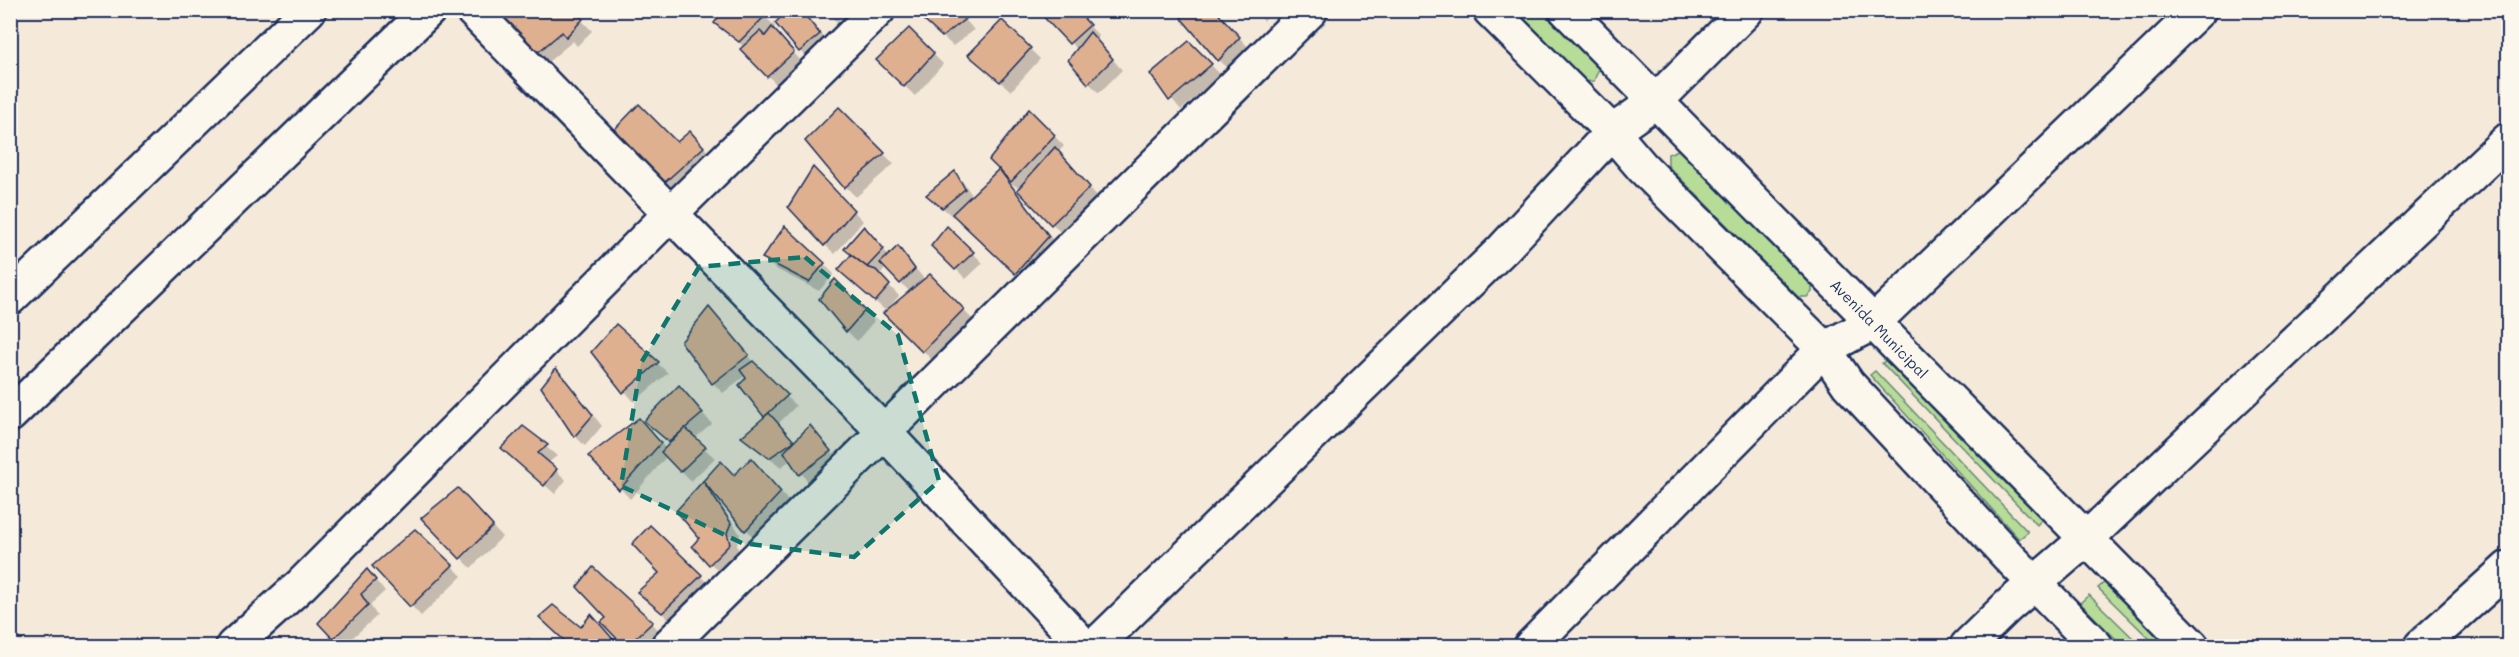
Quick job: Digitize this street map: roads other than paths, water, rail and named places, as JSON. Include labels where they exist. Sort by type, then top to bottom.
[{"type":"street","points":[[10,298],[309,10]]},
{"type":"street","points":[[10,415],[429,10]]},
{"type":"street","points":[[472,10],[884,432],[1084,646]]},
{"type":"street","points":[[233,646],[301,585],[670,214],[878,10]]},
{"type":"street","points":[[668,646],[1311,10]]},
{"type":"street","points":[[1490,10],[1612,132],[1642,167],[1824,349],[1848,384],[2096,646]]},
{"type":"street","name":"Avenida Municipal","points":[[1566,10],[2085,540],[2192,646]]},
{"type":"street","points":[[1095,646],[1503,249],[1612,132],[1656,101],[1747,10]]},
{"type":"street","points":[[1531,646],[1824,349],[1873,323],[2199,10]]},
{"type":"street","points":[[1967,646],[2008,606],[2036,585],[2085,540],[2508,140]]},
{"type":"street","points":[[2421,646],[2508,568]]}]
